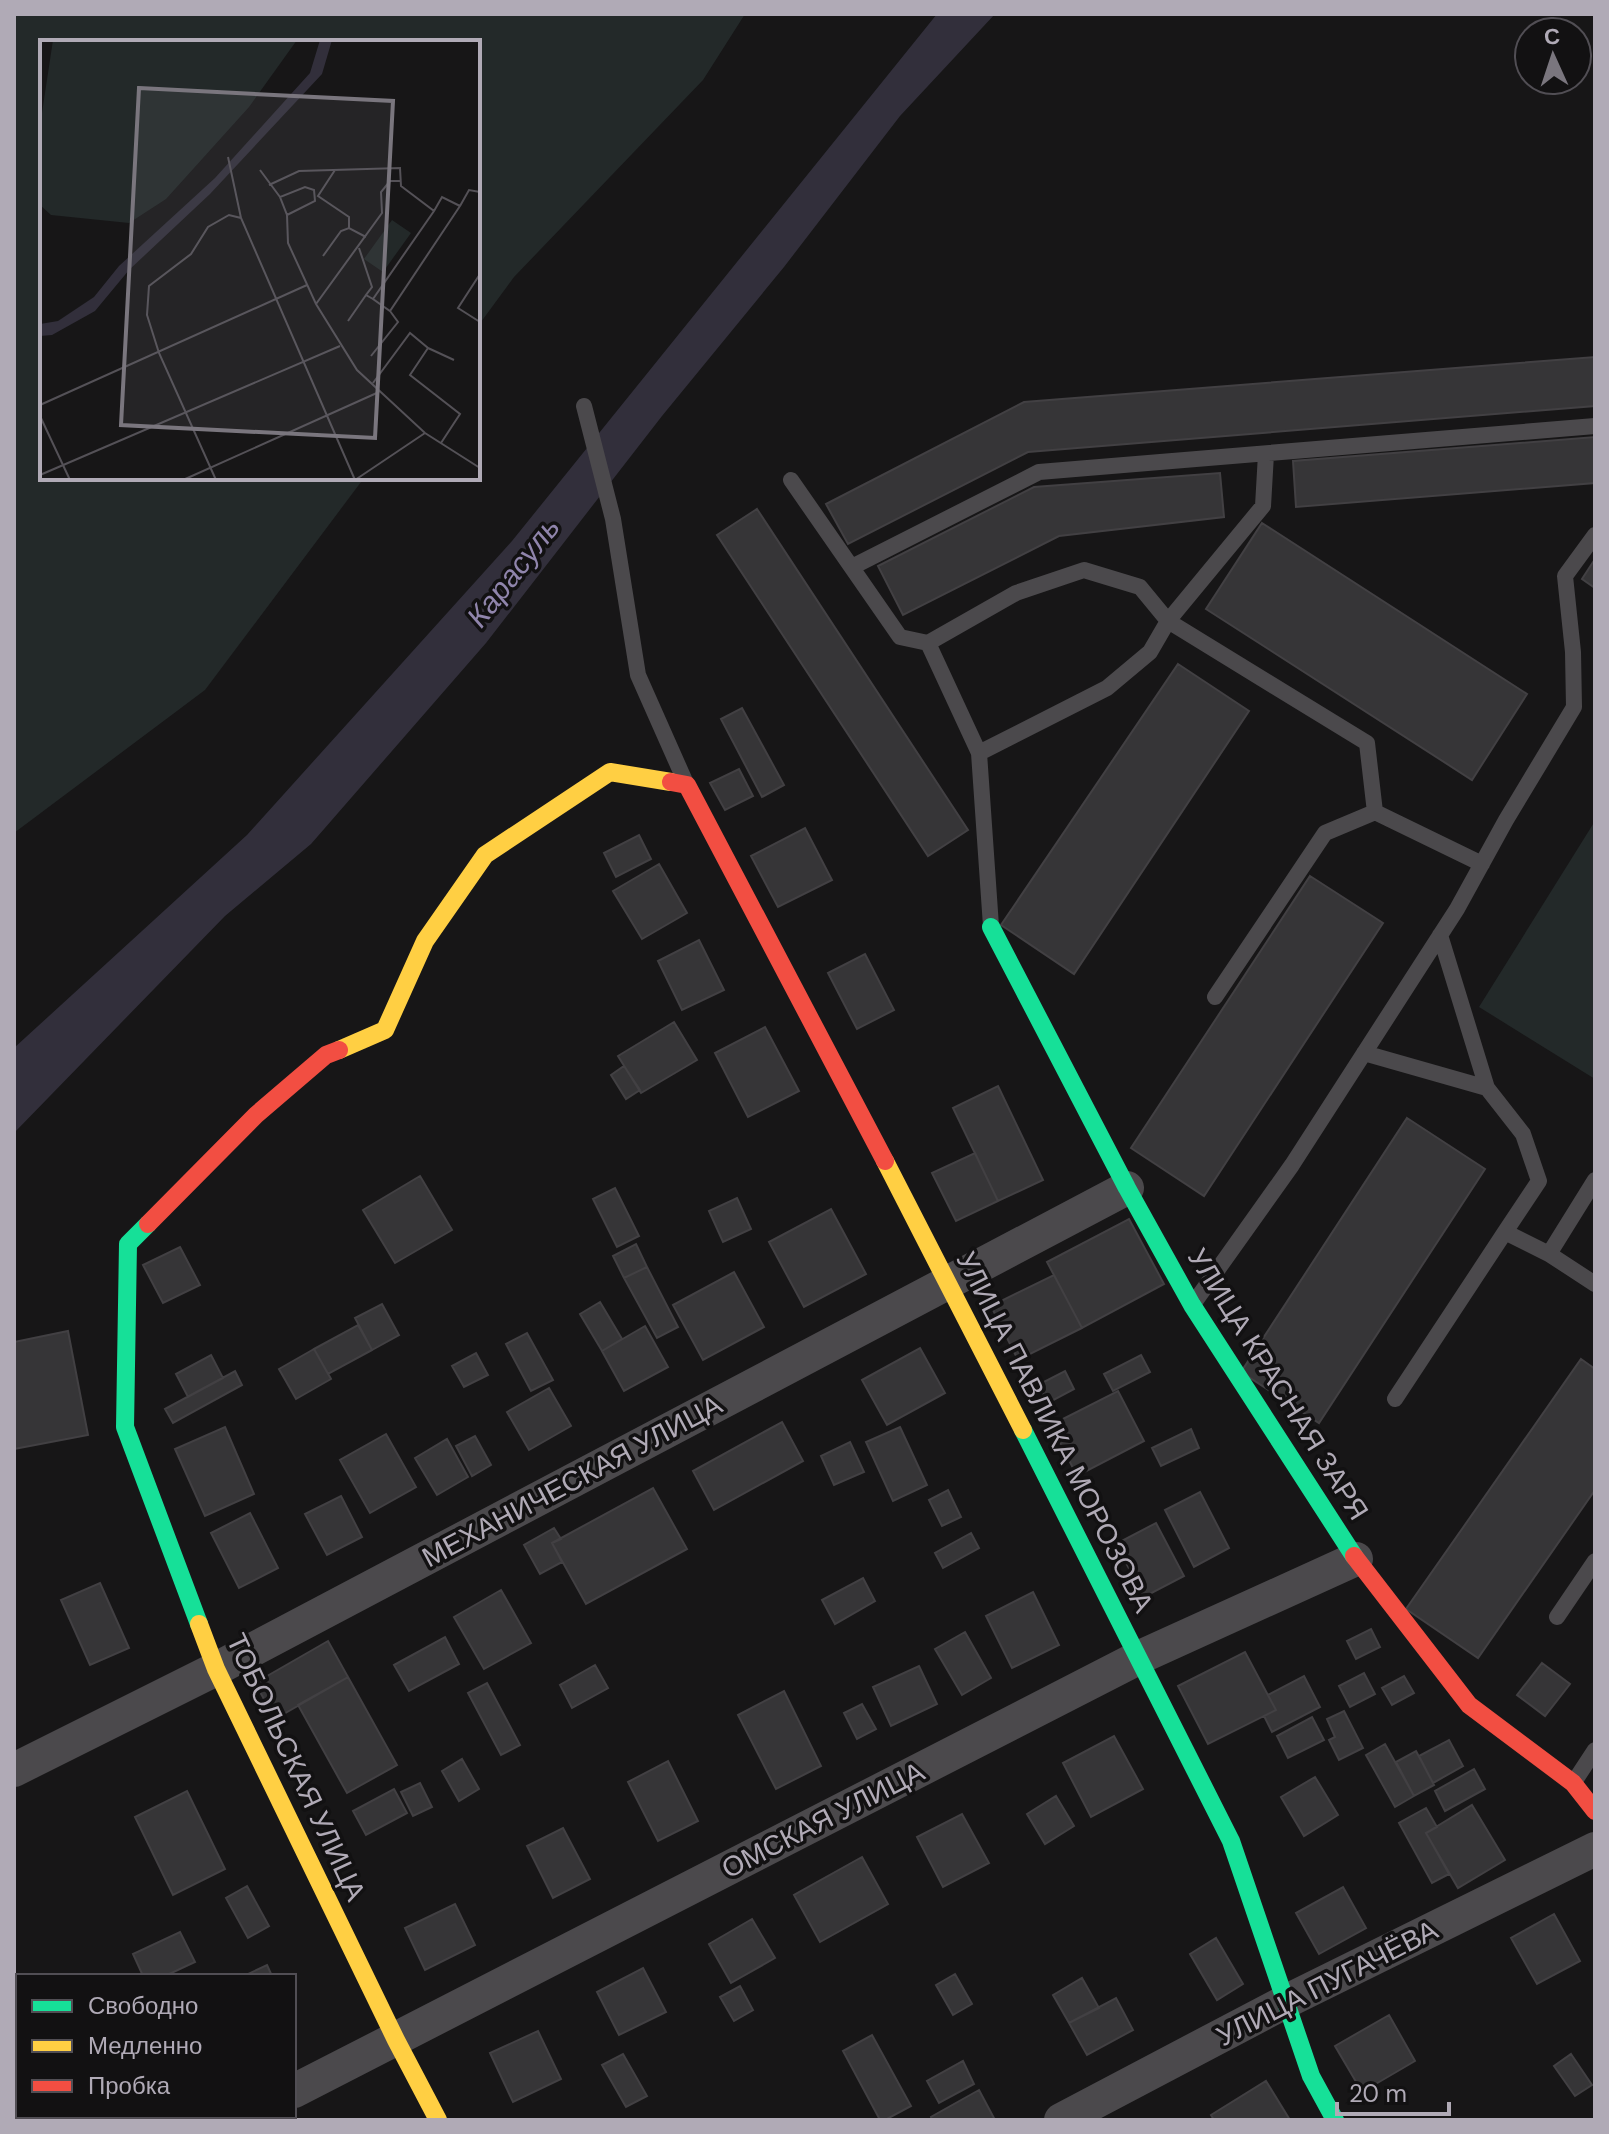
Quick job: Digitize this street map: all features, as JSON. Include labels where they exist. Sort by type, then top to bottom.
[{"type":"street","name":"ТОБОЛЬСКАЯ УЛИЦА","points":[[438,2120],[216,1669],[125,1427],[128,1244],[256,1115],[326,1055],[385,1030],[425,941],[485,855],[610,772],[687,785]]},
{"type":"street","name":"УЛИЦА ПАВЛИКА МОРОЗОВА","points":[[687,785],[948,1281],[1231,1841],[1311,2076],[1335,2120]]},
{"type":"street","name":"УЛИЦА КРАСНАЯ ЗАРЯ","points":[[991,927],[1127,1188],[1192,1305],[1356,1559],[1469,1705],[1573,1783],[1595,1811]]},
{"type":"street","name":"МЕХАНИЧЕСКАЯ УЛИЦА","points":[[14,1770],[216,1669],[1127,1188]]},
{"type":"street","name":"ОМСКАЯ УЛИЦА","points":[[296,2090],[1138,1658],[1356,1559]]},
{"type":"street","name":"УЛИЦА ПУГАЧЁВА","points":[[1061,2120],[1285,2002],[1595,1849]]},
{"type":"lane","points":[[584,406],[613,519],[638,675],[687,785]]},
{"type":"lane","points":[[852,567],[1039,472],[1595,426]]},
{"type":"lane","points":[[979,753],[1107,688],[1150,652],[1168,621],[1263,506],[1266,454]]},
{"type":"lane","points":[[791,480],[900,637],[928,643],[1016,593],[1084,570],[1140,587],[1168,621],[1367,743],[1375,812]]},
{"type":"lane","points":[[1192,1305],[1292,1165],[1440,935],[1574,707],[1573,652],[1565,576],[1595,535]]},
{"type":"lane","points":[[928,643],[979,753],[991,927]]},
{"type":"lane","points":[[1215,997],[1325,833],[1375,812],[1482,864]]},
{"type":"lane","points":[[1395,1399],[1539,1181],[1523,1134],[1487,1088],[1440,935]]},
{"type":"lane","points":[[1364,1053],[1487,1088]]},
{"type":"lane","points":[[1549,1254],[1595,1180]]},
{"type":"lane","points":[[1505,1232],[1549,1254],[1595,1284]]},
{"type":"lane","points":[[1557,1617],[1595,1561]]},
{"type":"lane","points":[[1573,1783],[1595,1750]]},
{"type":"shaded area","points":[[14,14],[745,14],[703,80],[514,277],[480,323],[480,40],[40,40],[40,480],[362,480],[205,690],[14,833]]},
{"type":"shaded area","points":[[1595,821],[1595,1079],[1479,1007]]},
{"type":"water","name":"Карасуль","points":[[937,14],[995,14],[900,116],[486,643],[311,844],[225,916],[14,1133],[14,1048],[247,835],[512,541]]},
{"type":"building","points":[[1595,357],[1595,406],[1028,452],[848,544],[826,504],[1024,402]]},
{"type":"building","points":[[1595,437],[1595,483],[1296,507],[1293,461]]},
{"type":"building","points":[[1220,473],[1224,517],[1059,536],[903,615],[878,566],[1034,487]]},
{"type":"building","points":[[757,509],[968,830],[928,856],[717,535]]},
{"type":"building","points":[[1262,523],[1527,694],[1472,780],[1206,609]]},
{"type":"building","points":[[1595,559],[1595,588],[1582,579]]},
{"type":"building","points":[[1178,664],[1249,711],[1074,974],[1001,925]]},
{"type":"building","points":[[742,708],[784,785],[762,797],[721,719]]},
{"type":"building","points":[[739,769],[753,796],[725,810],[710,783]]},
{"type":"building","points":[[805,828],[832,880],[778,907],[751,856]]},
{"type":"building","points":[[639,835],[651,859],[616,877],[604,853]]},
{"type":"building","points":[[659,864],[687,913],[642,939],[613,891]]},
{"type":"building","points":[[1310,876],[1383,923],[1204,1196],[1131,1148]]},
{"type":"building","points":[[699,940],[724,990],[682,1010],[658,961]]},
{"type":"building","points":[[865,954],[894,1010],[857,1029],[828,973]]},
{"type":"building","points":[[674,1022],[697,1060],[641,1093],[618,1056]]},
{"type":"building","points":[[765,1027],[799,1091],[748,1117],[715,1053]]},
{"type":"building","points":[[624,1066],[640,1090],[626,1099],[611,1075]]},
{"type":"building","points":[[998,1086],[1043,1180],[998,1201],[953,1108]]},
{"type":"building","points":[[1407,1118],[1485,1169],[1319,1423],[1241,1372]]},
{"type":"building","points":[[975,1153],[998,1201],[956,1221],[932,1173]]},
{"type":"building","points":[[420,1176],[452,1230],[395,1263],[363,1210]]},
{"type":"building","points":[[615,1188],[639,1236],[617,1247],[593,1199]]},
{"type":"building","points":[[737,1198],[751,1229],[723,1242],[709,1211]]},
{"type":"building","points":[[831,1209],[866,1274],[804,1307],[769,1242]]},
{"type":"building","points":[[1129,1219],[1164,1284],[1082,1328],[1047,1262]]},
{"type":"building","points":[[636,1244],[647,1267],[624,1278],[613,1256]]},
{"type":"building","points":[[180,1247],[200,1285],[163,1303],[143,1265]]},
{"type":"building","points":[[647,1267],[678,1327],[657,1338],[624,1278]]},
{"type":"building","points":[[734,1272],[764,1327],[703,1360],[673,1305]]},
{"type":"building","points":[[1054,1275],[1082,1328],[1018,1360],[991,1306]]},
{"type":"building","points":[[600,1302],[622,1339],[602,1351],[580,1314]]},
{"type":"building","points":[[382,1304],[399,1335],[372,1350],[355,1318]]},
{"type":"building","points":[[358,1325],[372,1350],[328,1374],[314,1349]]},
{"type":"building","points":[[645,1326],[668,1367],[624,1391],[602,1351]]},
{"type":"building","points":[[68,1331],[88,1435],[14,1449],[14,1342]]},
{"type":"building","points":[[527,1333],[553,1380],[531,1391],[506,1344]]},
{"type":"building","points":[[920,1348],[945,1393],[887,1425],[862,1380]]},
{"type":"building","points":[[314,1349],[331,1379],[296,1399],[279,1369]]},
{"type":"building","points":[[476,1353],[488,1375],[464,1387],[452,1366]]},
{"type":"building","points":[[211,1355],[223,1378],[188,1397],[176,1374]]},
{"type":"building","points":[[1141,1355],[1150,1372],[1113,1391],[1104,1374]]},
{"type":"building","points":[[1581,1359],[1595,1369],[1595,1490],[1478,1658],[1406,1609]]},
{"type":"building","points":[[235,1371],[242,1385],[173,1423],[165,1409]]},
{"type":"building","points":[[1065,1371],[1074,1389],[1048,1403],[1038,1385]]},
{"type":"building","points":[[549,1388],[571,1426],[529,1450],[507,1412]]},
{"type":"building","points":[[1118,1391],[1144,1441],[1077,1476],[1051,1425]]},
{"type":"building","points":[[782,1422],[803,1461],[714,1510],[693,1471]]},
{"type":"building","points":[[225,1427],[254,1494],[205,1516],[175,1449]]},
{"type":"building","points":[[900,1427],[927,1485],[893,1501],[866,1442]]},
{"type":"building","points":[[1191,1429],[1199,1448],[1161,1466],[1152,1448]]},
{"type":"building","points":[[386,1434],[416,1487],[370,1513],[340,1460]]},
{"type":"building","points":[[475,1436],[491,1465],[472,1476],[456,1446]]},
{"type":"building","points":[[447,1439],[468,1477],[437,1495],[415,1458]]},
{"type":"building","points":[[850,1442],[864,1472],[834,1485],[821,1456]]},
{"type":"building","points":[[653,1488],[687,1549],[586,1604],[552,1543]]},
{"type":"building","points":[[948,1490],[961,1517],[942,1526],[929,1500]]},
{"type":"building","points":[[1200,1492],[1229,1548],[1194,1567],[1165,1510]]},
{"type":"building","points":[[341,1496],[362,1537],[327,1555],[305,1514]]},
{"type":"building","points":[[250,1513],[278,1568],[239,1588],[211,1533]]},
{"type":"building","points":[[1156,1523],[1184,1576],[1144,1597],[1116,1544]]},
{"type":"building","points":[[554,1528],[561,1539],[552,1543],[562,1562],[540,1574],[524,1545]]},
{"type":"building","points":[[971,1533],[979,1548],[943,1568],[935,1553]]},
{"type":"building","points":[[863,1578],[875,1601],[835,1624],[822,1600]]},
{"type":"building","points":[[100,1583],[129,1648],[90,1665],[61,1600]]},
{"type":"building","points":[[501,1590],[531,1643],[484,1669],[454,1617]]},
{"type":"building","points":[[1033,1592],[1059,1645],[1012,1668],[986,1616]]},
{"type":"building","points":[[1371,1629],[1380,1647],[1356,1659],[1347,1641]]},
{"type":"building","points":[[965,1632],[991,1678],[962,1695],[935,1649]]},
{"type":"building","points":[[445,1637],[459,1664],[409,1691],[394,1665]]},
{"type":"building","points":[[328,1641],[348,1677],[275,1719],[255,1683]]},
{"type":"building","points":[[1245,1652],[1276,1710],[1208,1744],[1178,1686]]},
{"type":"building","points":[[1542,1663],[1570,1684],[1545,1716],[1517,1695]]},
{"type":"building","points":[[595,1665],[608,1688],[572,1708],[560,1685]]},
{"type":"building","points":[[919,1666],[937,1704],[891,1726],[873,1687]]},
{"type":"building","points":[[1364,1673],[1375,1694],[1350,1707],[1339,1686]]},
{"type":"building","points":[[1304,1676],[1320,1707],[1272,1732],[1264,1716],[1276,1710],[1268,1695]]},
{"type":"building","points":[[1404,1676],[1414,1693],[1392,1705],[1382,1688]]},
{"type":"building","points":[[348,1677],[397,1765],[347,1793],[298,1705]]},
{"type":"building","points":[[487,1683],[520,1745],[501,1755],[468,1693]]},
{"type":"building","points":[[784,1691],[821,1766],[776,1789],[738,1715]]},
{"type":"building","points":[[862,1704],[876,1729],[857,1739],[844,1713]]},
{"type":"building","points":[[1344,1711],[1363,1748],[1339,1760],[1329,1740],[1335,1737],[1327,1719]]},
{"type":"building","points":[[1312,1717],[1324,1740],[1288,1758],[1277,1736]]},
{"type":"building","points":[[1114,1736],[1143,1789],[1091,1817],[1063,1763]]},
{"type":"building","points":[[1449,1740],[1463,1766],[1433,1783],[1419,1756]]},
{"type":"building","points":[[1385,1744],[1414,1796],[1395,1807],[1366,1755]]},
{"type":"building","points":[[1416,1751],[1434,1785],[1414,1796],[1396,1762]]},
{"type":"building","points":[[462,1759],[479,1789],[459,1801],[442,1771]]},
{"type":"building","points":[[668,1761],[698,1821],[658,1841],[628,1782]]},
{"type":"building","points":[[1474,1769],[1485,1789],[1445,1811],[1435,1791]]},
{"type":"building","points":[[1315,1777],[1338,1815],[1304,1836],[1281,1797]]},
{"type":"building","points":[[420,1783],[432,1807],[413,1816],[401,1792]]},
{"type":"building","points":[[394,1789],[407,1813],[366,1835],[353,1811]]},
{"type":"building","points":[[187,1791],[225,1869],[173,1895],[135,1817]]},
{"type":"building","points":[[1056,1796],[1074,1826],[1045,1844],[1027,1814]]},
{"type":"building","points":[[1472,1805],[1505,1860],[1458,1888],[1426,1833]]},
{"type":"building","points":[[1426,1808],[1437,1827],[1426,1833],[1449,1874],[1432,1883],[1399,1823]]},
{"type":"building","points":[[962,1814],[989,1863],[943,1887],[917,1837]]},
{"type":"building","points":[[563,1828],[590,1879],[553,1898],[527,1846]]},
{"type":"building","points":[[862,1857],[888,1904],[820,1942],[794,1895]]},
{"type":"building","points":[[247,1886],[269,1926],[248,1938],[226,1898]]},
{"type":"building","points":[[1343,1887],[1366,1928],[1319,1954],[1296,1913]]},
{"type":"building","points":[[455,1904],[475,1945],[425,1970],[405,1928]]},
{"type":"building","points":[[1554,1914],[1580,1961],[1537,1984],[1511,1938]]},
{"type":"building","points":[[752,1919],[775,1958],[731,1983],[709,1944]]},
{"type":"building","points":[[180,1932],[195,1962],[169,1974],[142,1974],[133,1954]]},
{"type":"building","points":[[1216,1938],[1243,1984],[1217,2000],[1190,1954]]},
{"type":"building","points":[[267,1965],[271,1974],[248,1974]]},
{"type":"building","points":[[643,1968],[666,2012],[619,2035],[597,1992]]},
{"type":"building","points":[[955,1974],[972,2004],[953,2015],[936,1985]]},
{"type":"building","points":[[1082,1978],[1099,2008],[1069,2023],[1053,1995]]},
{"type":"building","points":[[740,1986],[753,2010],[734,2021],[720,1997]]},
{"type":"building","points":[[1116,1998],[1133,2030],[1087,2055],[1069,2023]]},
{"type":"building","points":[[1389,2015],[1415,2061],[1362,2092],[1335,2046]]},
{"type":"building","points":[[538,2031],[561,2079],[513,2102],[490,2053]]},
{"type":"building","points":[[872,2035],[911,2106],[885,2120],[880,2120],[843,2051]]},
{"type":"building","points":[[623,2054],[647,2096],[626,2107],[602,2065]]},
{"type":"building","points":[[1571,2054],[1592,2085],[1575,2096],[1554,2066]]},
{"type":"building","points":[[963,2061],[974,2084],[939,2103],[927,2081]]},
{"type":"building","points":[[1266,2081],[1290,2120],[1214,2120],[1211,2115]]},
{"type":"building","points":[[979,2090],[995,2120],[932,2120],[931,2117]]},
{"type":"building","points":[[27,2118],[72,2120],[28,2120]]},
{"type":"traffic: fast","points":[[991,927],[1127,1188],[1192,1305],[1354,1556]]},
{"type":"traffic: fast","points":[[148,1224],[128,1244],[125,1427],[199,1624]]},
{"type":"traffic: fast","points":[[1023,1430],[1231,1841],[1311,2076],[1335,2120]]},
{"type":"traffic: slow","points":[[339,1050],[385,1030],[425,941],[485,855],[610,772],[671,782]]},
{"type":"traffic: slow","points":[[885,1161],[1023,1430]]},
{"type":"traffic: slow","points":[[199,1624],[216,1669],[438,2120]]},
{"type":"traffic: jam","points":[[671,782],[687,785],[885,1161]]},
{"type":"traffic: jam","points":[[148,1224],[256,1115],[326,1055],[339,1050]]},
{"type":"traffic: jam","points":[[1354,1556],[1469,1705],[1573,1783],[1595,1811]]}]
